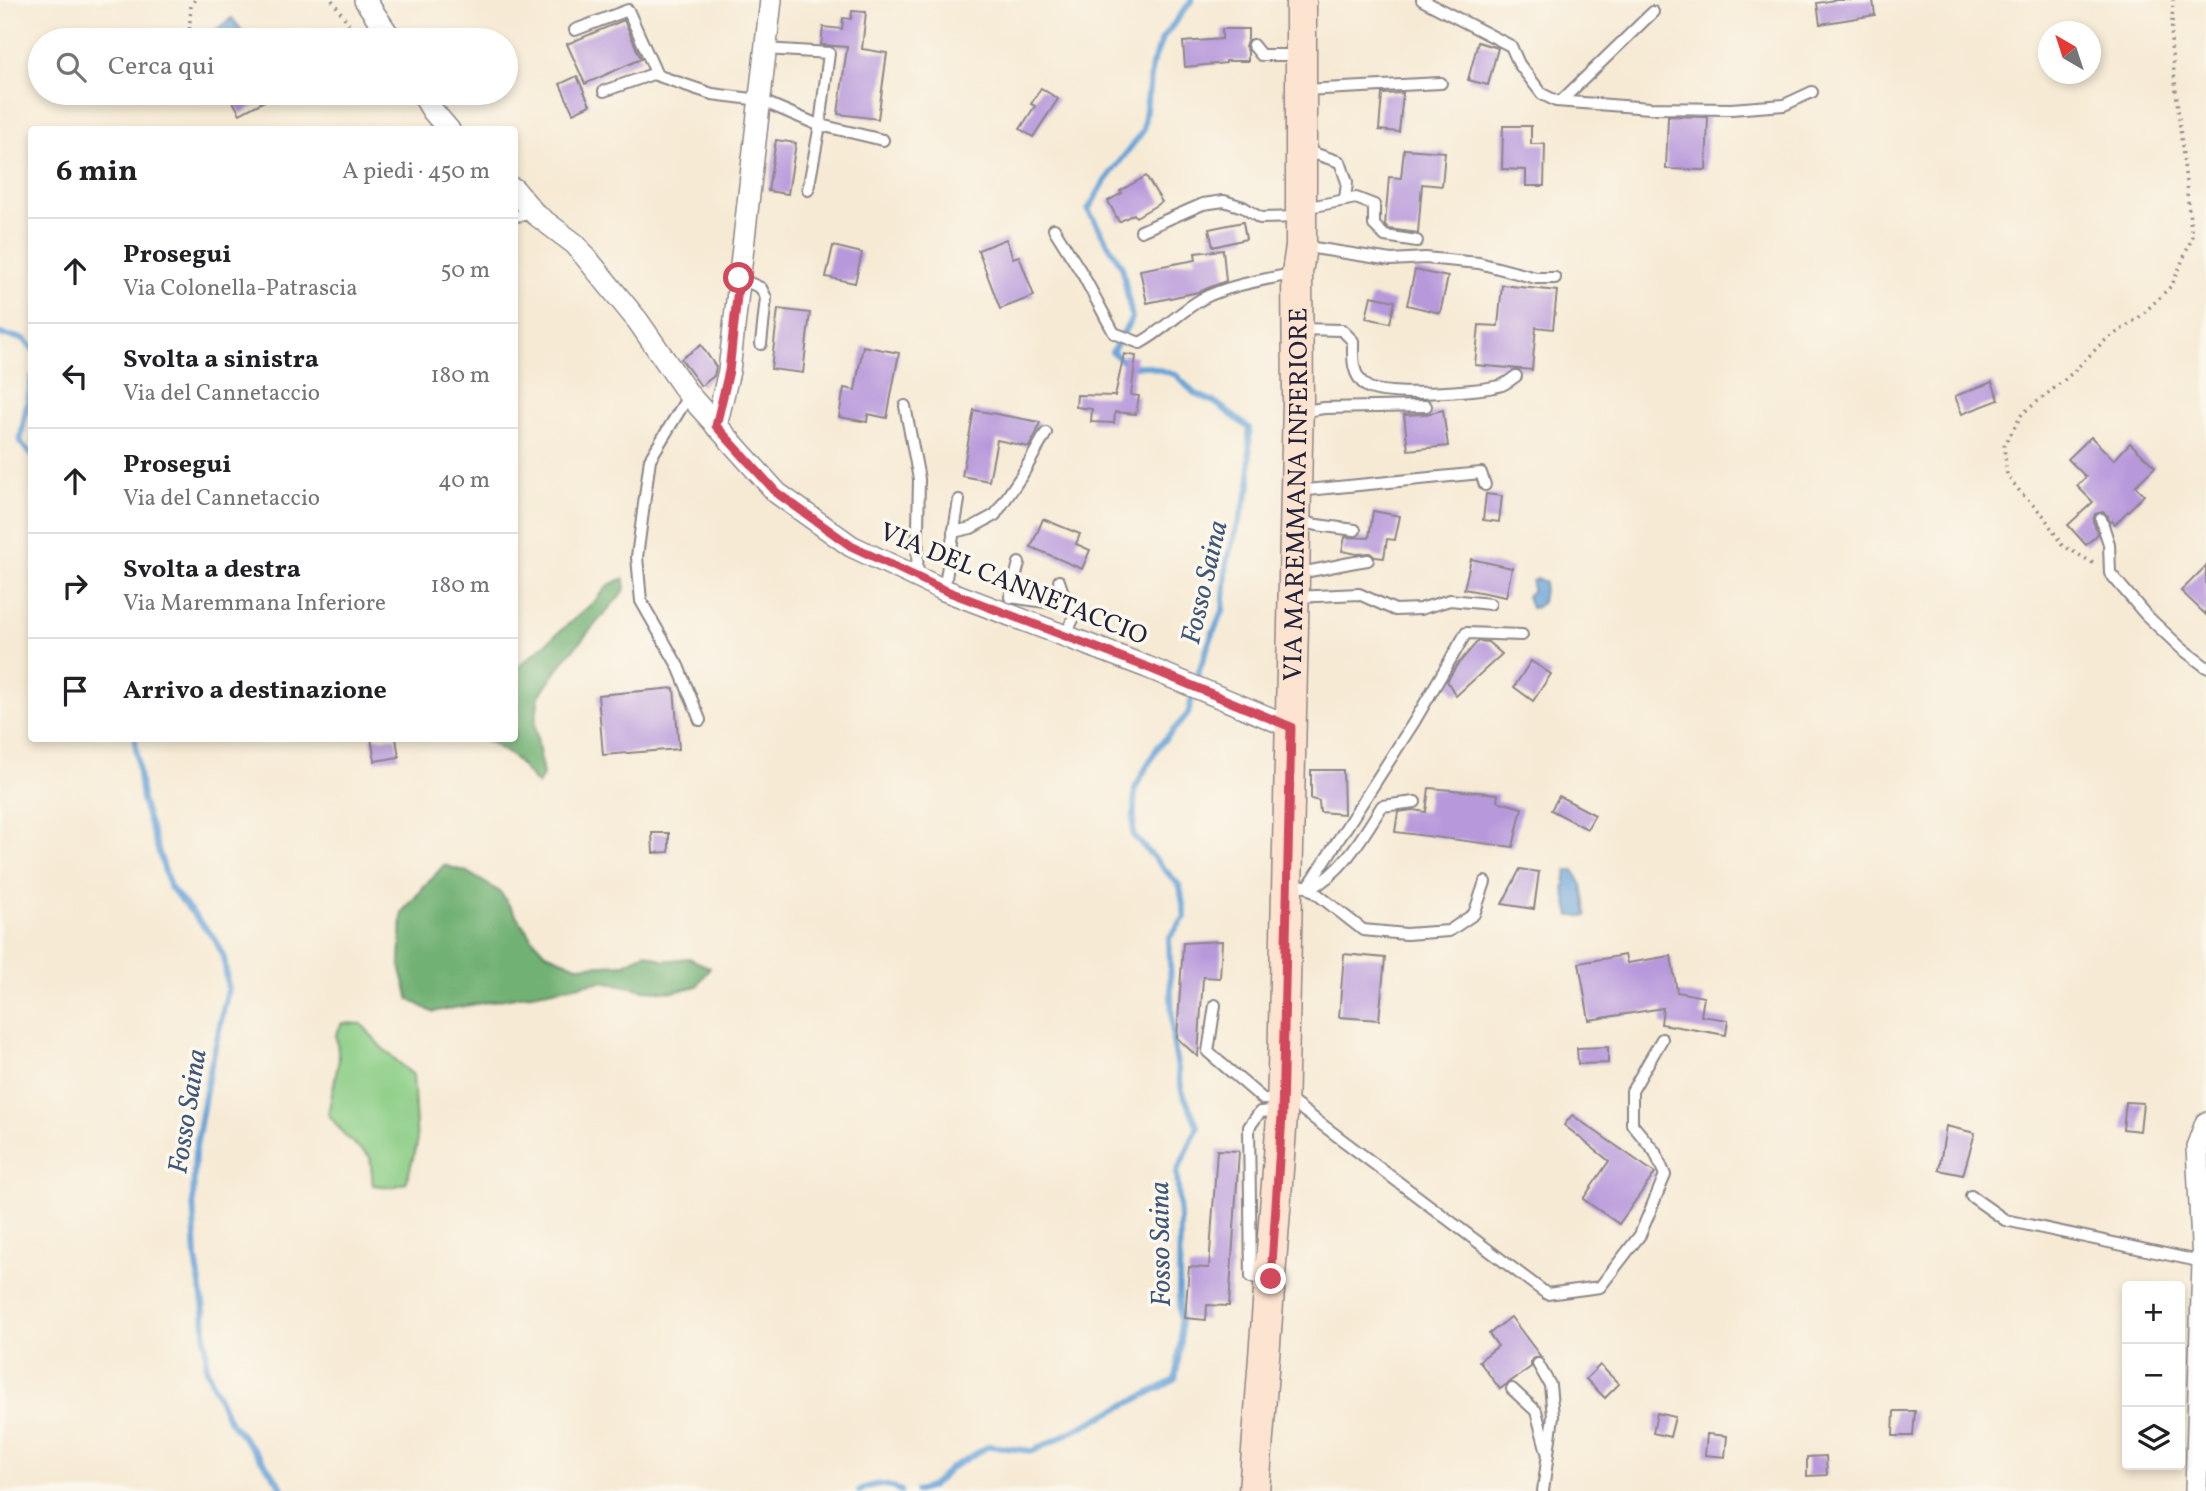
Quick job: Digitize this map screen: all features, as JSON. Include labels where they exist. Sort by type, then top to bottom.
[{"type":"main road","name":"VIA MAREMMANA INFERIORE","points":[[1254,1491],[1301,886],[1291,727],[1301,55],[1305,1]]},
{"type":"street","points":[[365,0],[384,28]]},
{"type":"street","points":[[716,426],[729,371],[771,0]]},
{"type":"street","points":[[429,105],[446,126]]},
{"type":"street","name":"VIA DEL CANNETACCIO","points":[[525,215],[575,244],[638,321],[689,395],[777,493],[851,546],[944,590],[1291,727]]},
{"type":"street","points":[[2196,1491],[2204,1248],[2197,1146],[2206,1124]]},
{"type":"lane","points":[[1422,0],[1511,46],[1519,64],[1542,94],[1556,101],[1650,108],[1731,109],[1784,105],[1812,92]]},
{"type":"lane","points":[[575,30],[628,10],[657,75]]},
{"type":"lane","points":[[1561,101],[1653,12]]},
{"type":"lane","points":[[1253,45],[1261,55],[1301,55]]},
{"type":"lane","points":[[765,49],[828,53],[820,125],[808,190]]},
{"type":"lane","points":[[604,91],[653,74],[712,93],[760,100],[820,125],[883,140]]},
{"type":"lane","points":[[1301,90],[1441,83]]},
{"type":"lane","points":[[1300,152],[1340,162],[1347,182],[1345,200]]},
{"type":"lane","points":[[1054,229],[1083,275],[1114,333],[1140,343],[1203,299],[1224,291],[1345,200],[1356,198],[1374,205],[1374,225],[1385,236],[1417,241]]},
{"type":"lane","points":[[1141,231],[1203,204],[1224,201],[1243,207],[1299,236],[1391,260],[1425,258],[1479,264],[1536,278],[1555,278]]},
{"type":"lane","points":[[739,278],[761,288],[766,298],[761,344]]},
{"type":"lane","points":[[1297,329],[1342,330],[1353,341],[1354,371],[1367,387],[1389,394],[1469,390],[1502,385],[1516,376]]},
{"type":"lane","points":[[689,395],[650,459],[637,557],[641,601],[678,666],[700,720]]},
{"type":"lane","points":[[905,406],[919,479],[917,577]]},
{"type":"lane","points":[[1297,412],[1324,408],[1426,406]]},
{"type":"lane","points":[[953,532],[971,528],[995,515],[1046,433]]},
{"type":"lane","points":[[1294,505],[1481,473],[1485,485]]},
{"type":"lane","points":[[944,590],[959,500]]},
{"type":"lane","points":[[1294,505],[1317,525],[1355,530]]},
{"type":"lane","points":[[2101,519],[2109,544],[2110,573],[2146,614],[2181,648],[2206,667]]},
{"type":"lane","points":[[1293,585],[1317,571],[1368,559]]},
{"type":"lane","points":[[1019,563],[1010,597],[1067,605],[1077,611],[1065,636]]},
{"type":"lane","points":[[1059,581],[1067,605]]},
{"type":"lane","points":[[1293,585],[1359,594],[1395,610],[1420,609],[1450,600],[1490,604]]},
{"type":"lane","points":[[1301,886],[1414,722],[1466,633],[1522,635]]},
{"type":"lane","points":[[1301,886],[1321,883],[1357,847],[1382,806],[1415,802]]},
{"type":"lane","points":[[1301,886],[1363,930],[1406,934],[1449,931],[1474,914],[1485,882]]},
{"type":"lane","points":[[1215,1005],[1208,1052],[1263,1099],[1283,1102],[1547,1294],[1600,1287],[1640,1235],[1665,1175],[1655,1152],[1632,1124],[1632,1091],[1662,1039]]},
{"type":"lane","points":[[1971,1196],[2005,1220],[2204,1248]]},
{"type":"lane","points":[[1538,1364],[1550,1385],[1553,1416],[1543,1491]]},
{"type":"lane","points":[[1513,1389],[1536,1411],[1548,1457]]},
{"type":"path","points":[[190,28],[191,5],[195,0]]},
{"type":"path","points":[[332,0],[352,28]]},
{"type":"path","points":[[2110,573],[2062,545],[2043,515],[2007,475],[2004,446],[2022,414],[2068,377],[2103,342],[2141,316],[2172,285],[2192,239],[2171,46],[2173,0]]},
{"type":"green space","points":[[624,578],[625,590],[565,659],[539,696],[535,724],[543,775],[538,785],[513,757],[489,742],[518,742],[518,667],[595,601],[609,585]]},
{"type":"green space","points":[[444,865],[467,872],[500,892],[532,938],[546,953],[577,966],[625,964],[646,953],[664,961],[689,958],[710,968],[697,986],[674,992],[644,990],[603,981],[432,1012],[409,999],[400,966],[402,912]]},
{"type":"green space","points":[[342,1023],[362,1024],[380,1046],[413,1075],[417,1144],[406,1183],[392,1187],[373,1185],[370,1157],[347,1138],[328,1114],[339,1059],[336,1035]]},
{"type":"water","points":[[232,18],[240,28],[219,28]]},
{"type":"water","points":[[1538,579],[1545,582],[1542,602],[1531,608],[1527,596],[1532,591],[1532,581]]},
{"type":"water","points":[[1567,871],[1574,871],[1582,885],[1587,916],[1570,916],[1564,889]]},
{"type":"building","points":[[1873,0],[1875,15],[1820,24],[1817,3]]},
{"type":"building","points":[[852,11],[866,12],[862,49],[887,53],[878,119],[838,114],[847,47],[821,45],[823,27],[842,29],[843,18],[851,19]]},
{"type":"building","points":[[624,20],[641,59],[585,84],[567,44]]},
{"type":"building","points":[[1222,29],[1248,29],[1245,46],[1248,61],[1185,67],[1183,42],[1222,39]]},
{"type":"building","points":[[1478,42],[1498,48],[1488,85],[1468,80]]},
{"type":"building","points":[[577,76],[590,105],[573,113],[560,84]]},
{"type":"building","points":[[1041,88],[1058,99],[1033,137],[1020,129],[1035,106],[1031,104]]},
{"type":"building","points":[[1403,93],[1399,132],[1379,130],[1382,94]]},
{"type":"building","points":[[235,105],[257,105],[240,114]]},
{"type":"building","points":[[1668,116],[1708,117],[1706,170],[1666,169]]},
{"type":"building","points":[[1503,126],[1531,126],[1531,144],[1545,144],[1544,186],[1526,186],[1526,170],[1502,169]]},
{"type":"building","points":[[776,140],[796,143],[788,194],[768,191]]},
{"type":"building","points":[[1404,149],[1445,152],[1442,186],[1422,184],[1418,233],[1389,229],[1385,225],[1389,177],[1401,178]]},
{"type":"building","points":[[1146,176],[1162,202],[1136,217],[1134,214],[1119,222],[1108,201]]},
{"type":"building","points":[[1243,222],[1246,239],[1213,247],[1209,229]]},
{"type":"building","points":[[1006,239],[1013,258],[1019,256],[1034,296],[1000,309],[978,250]]},
{"type":"building","points":[[833,246],[862,253],[855,283],[826,277]]},
{"type":"building","points":[[1223,250],[1226,281],[1198,292],[1147,303],[1140,270],[1196,260],[1195,253]]},
{"type":"building","points":[[1415,270],[1448,277],[1440,313],[1407,305]]},
{"type":"building","points":[[1502,285],[1557,291],[1553,329],[1536,327],[1532,370],[1475,365],[1479,325],[1498,326]]},
{"type":"building","points":[[1371,296],[1395,301],[1390,323],[1366,318]]},
{"type":"building","points":[[778,309],[810,313],[803,373],[771,369]]},
{"type":"building","points":[[701,345],[716,367],[714,376],[701,386],[681,359]]},
{"type":"building","points":[[863,346],[899,353],[887,418],[868,414],[867,422],[839,417],[844,388],[855,390]]},
{"type":"building","points":[[1124,354],[1136,356],[1131,395],[1139,396],[1136,414],[1115,412],[1114,423],[1091,422],[1092,409],[1076,407],[1077,395],[1115,396]]},
{"type":"building","points":[[1992,382],[1999,400],[1962,414],[1955,396]]},
{"type":"building","points":[[974,410],[1040,422],[1029,447],[997,440],[989,481],[962,476]]},
{"type":"building","points":[[1443,410],[1448,446],[1408,450],[1404,415]]},
{"type":"building","points":[[2091,437],[2114,460],[2130,443],[2155,467],[2135,486],[2144,495],[2115,524],[2112,521],[2110,523],[2103,512],[2095,514],[2093,521],[2098,534],[2086,545],[2068,525],[2093,502],[2077,486],[2086,477],[2068,459]]},
{"type":"building","points":[[1486,494],[1502,496],[1499,522],[1483,520]]},
{"type":"building","points":[[1373,511],[1400,516],[1395,540],[1387,539],[1384,558],[1370,553],[1342,551],[1345,537],[1369,538]]},
{"type":"building","points":[[1043,519],[1080,534],[1076,544],[1090,550],[1082,569],[1031,547]]},
{"type":"building","points":[[1471,559],[1512,568],[1506,597],[1464,589]]},
{"type":"building","points":[[2206,566],[2206,615],[2181,591]]},
{"type":"building","points":[[1478,641],[1488,642],[1502,654],[1456,696],[1447,681]]},
{"type":"building","points":[[1531,661],[1551,674],[1533,701],[1514,687]]},
{"type":"building","points":[[674,688],[679,749],[603,755],[598,695]]},
{"type":"building","points":[[372,742],[397,742],[399,757],[375,761]]},
{"type":"building","points":[[1311,770],[1343,770],[1344,814],[1320,812],[1319,801],[1311,799]]},
{"type":"building","points":[[1429,788],[1498,794],[1497,801],[1522,808],[1513,847],[1395,832],[1398,812],[1426,812]]},
{"type":"building","points":[[1559,796],[1595,815],[1587,829],[1551,810]]},
{"type":"building","points":[[652,833],[669,833],[669,852],[653,853]]},
{"type":"building","points":[[1520,869],[1539,872],[1534,909],[1502,904]]},
{"type":"building","points":[[1222,941],[1220,978],[1203,977],[1198,1057],[1177,1038],[1183,943]]},
{"type":"building","points":[[1344,954],[1385,958],[1379,1020],[1339,1017]]},
{"type":"building","points":[[1625,955],[1627,963],[1671,956],[1677,992],[1704,997],[1701,1016],[1728,1020],[1726,1035],[1661,1024],[1663,1008],[1589,1020],[1579,963]]},
{"type":"building","points":[[1608,1047],[1608,1063],[1578,1064],[1577,1048]]},
{"type":"building","points":[[2126,1102],[2143,1103],[2140,1131],[2123,1129]]},
{"type":"building","points":[[1572,1115],[1655,1173],[1619,1224],[1583,1199],[1609,1161],[1564,1125]]},
{"type":"building","points":[[1946,1126],[1975,1133],[1963,1175],[1939,1170]]},
{"type":"building","points":[[1217,1150],[1239,1151],[1229,1306],[1207,1305],[1206,1320],[1185,1318],[1189,1267],[1209,1268]]},
{"type":"building","points":[[1511,1317],[1541,1357],[1534,1358],[1531,1367],[1500,1389],[1479,1361],[1498,1346],[1489,1334]]},
{"type":"building","points":[[1600,1365],[1619,1384],[1605,1398],[1586,1379]]},
{"type":"building","points":[[1894,1411],[1915,1411],[1913,1436],[1893,1436]]},
{"type":"building","points":[[1657,1413],[1675,1417],[1670,1437],[1653,1433]]},
{"type":"building","points":[[1707,1434],[1727,1436],[1725,1457],[1705,1455]]},
{"type":"building","points":[[1826,1456],[1827,1475],[1807,1476],[1807,1457]]},
{"type":"waterway","name":"Fosso Saina","points":[[917,1491],[931,1487],[951,1468],[989,1446],[1033,1451],[1175,1380],[1181,1341],[1177,1172],[1198,1127],[1182,1091],[1173,1040],[1169,938],[1185,917],[1180,886],[1133,835],[1135,788],[1157,748],[1188,714],[1199,671],[1223,611],[1227,560],[1250,486],[1249,428],[1216,403],[1194,393],[1176,375],[1147,366],[1129,366],[1112,352],[1132,318],[1122,267],[1088,210],[1105,181],[1143,131],[1152,65],[1162,39],[1192,0]]},
{"type":"waterway","name":"Fosso Saina","points":[[0,334],[24,339],[28,344]]},
{"type":"waterway","name":"Fosso Saina","points":[[28,399],[20,442],[28,451]]},
{"type":"waterway","name":"Fosso Saina","points":[[135,742],[142,800],[170,887],[215,939],[224,958],[228,989],[195,1153],[193,1198],[196,1258],[204,1310],[207,1370],[228,1419],[266,1465],[283,1491]]},
{"type":"waterway","name":"Fosso Saina","points":[[859,1491],[880,1485],[901,1491]]},
{"type":"route","points":[[739,278],[729,371],[716,426],[777,493],[851,546],[944,590],[1147,667],[1291,727],[1282,1116],[1271,1279]]}]
